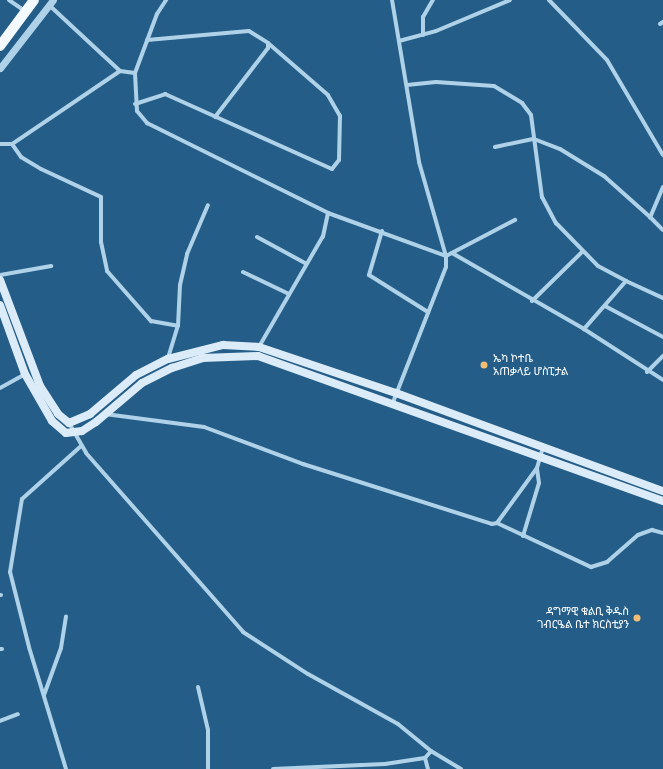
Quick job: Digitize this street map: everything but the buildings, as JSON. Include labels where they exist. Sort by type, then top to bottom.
[{"type":"main road","points":[[0,46],[34,0]]},
{"type":"main road","points":[[0,280],[40,386],[58,414],[69,423],[90,414],[136,375],[168,359],[223,345],[259,347],[396,393],[663,491]]},
{"type":"main road","points":[[0,305],[25,374],[58,430],[73,433],[106,414],[156,375],[202,358],[240,354],[258,356],[393,402],[663,501]]},
{"type":"street","points":[[9,0],[26,11]]},
{"type":"street","points":[[166,0],[147,40],[135,72],[135,104],[148,123],[328,213],[382,231],[446,256],[515,220]]},
{"type":"street","points":[[392,0],[420,162],[446,256],[446,267],[393,402]]},
{"type":"street","points":[[423,35],[423,17],[433,0]]},
{"type":"street","points":[[399,41],[423,35],[510,0]]},
{"type":"street","points":[[549,0],[607,60],[663,155]]},
{"type":"street","points":[[0,68],[51,3],[120,72]]},
{"type":"street","points":[[135,104],[164,94],[332,170],[339,160],[340,116],[328,95],[268,43],[249,31],[147,40]]},
{"type":"street","points":[[215,117],[268,48],[268,43]]},
{"type":"street","points":[[0,144],[12,144],[120,72],[135,72]]},
{"type":"street","points":[[407,86],[467,83],[509,92],[531,115],[542,197],[556,223],[582,252],[598,266],[663,298]]},
{"type":"street","points":[[495,147],[534,139],[585,162],[629,195],[663,230]]},
{"type":"street","points":[[12,144],[22,157],[41,169],[101,197],[101,242],[107,271],[151,321],[178,326]]},
{"type":"street","points":[[650,217],[663,187]]},
{"type":"street","points":[[168,359],[178,326],[180,285],[187,254],[208,205]]},
{"type":"street","points":[[259,347],[305,263],[326,230],[328,213]]},
{"type":"street","points":[[382,231],[369,275],[428,312]]},
{"type":"street","points":[[257,237],[305,263]]},
{"type":"street","points":[[532,301],[582,252]]},
{"type":"street","points":[[452,253],[532,301],[584,329],[647,372],[663,380]]},
{"type":"street","points":[[0,275],[51,266]]},
{"type":"street","points":[[243,272],[289,294]]},
{"type":"street","points":[[584,329],[626,281]]},
{"type":"street","points":[[605,306],[663,337]]},
{"type":"street","points":[[647,372],[663,356]]},
{"type":"street","points":[[0,388],[25,374]]},
{"type":"street","points":[[106,414],[204,427],[310,466],[482,522],[497,523],[591,567],[607,562],[638,535],[652,530],[663,533]]},
{"type":"street","points":[[69,423],[81,446],[243,632],[289,663],[398,724],[430,751],[461,769]]},
{"type":"street","points":[[66,769],[13,590],[12,548],[22,499],[81,446]]},
{"type":"street","points":[[497,523],[537,468],[543,447]]},
{"type":"street","points":[[523,536],[539,483],[537,468]]},
{"type":"street","points":[[44,695],[61,648],[66,616]]},
{"type":"street","points":[[198,687],[208,730],[208,769]]},
{"type":"street","points":[[0,721],[18,714]]},
{"type":"street","points":[[273,769],[362,766],[425,758],[430,751]]},
{"type":"street","points":[[425,758],[428,769]]},
{"type":"place","name":"ኤካ ኮተቤ አጠቃላይ ሆስፒታል","points":[[484,365]]},
{"type":"place","name":"ዳግማዊ ቁልቢ ቅዱስ ገብርዔል ቤተ ክርስቲያን","points":[[637,618]]}]
